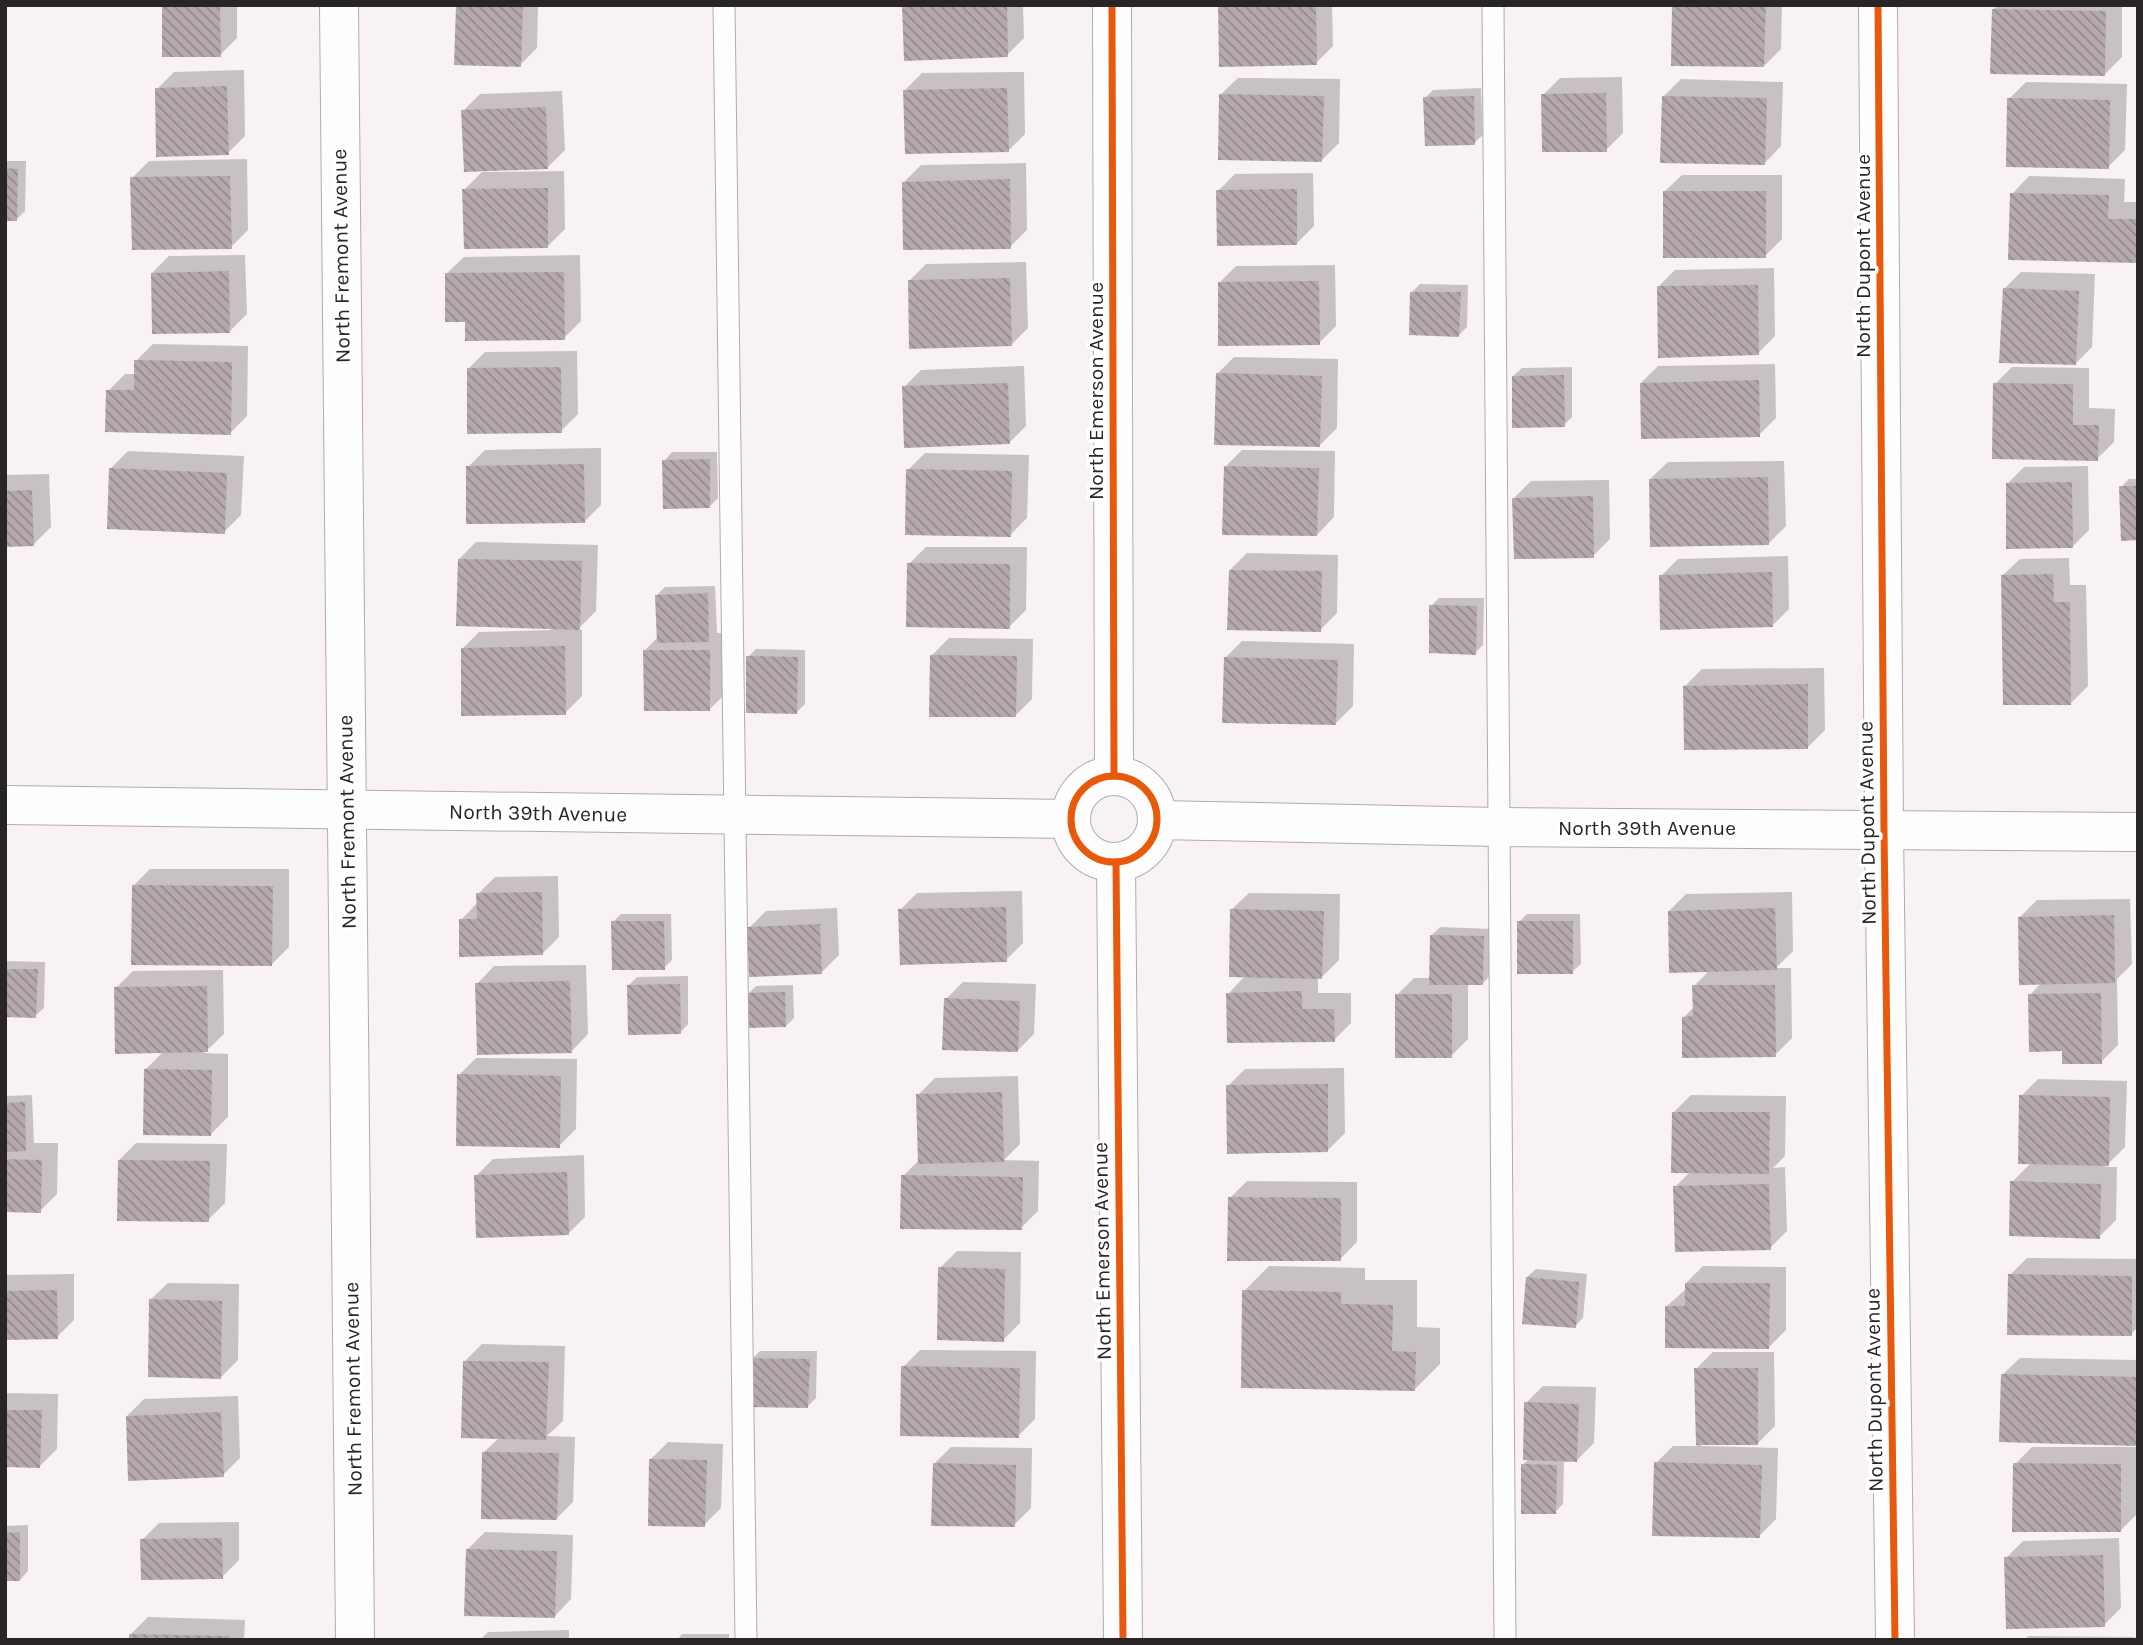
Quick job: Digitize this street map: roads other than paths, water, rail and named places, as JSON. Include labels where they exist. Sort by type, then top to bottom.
[{"type":"street","name":"North Fremont Avenue","points":[[339,5],[355,1640]]},
{"type":"street","name":"North Emerson Avenue","points":[[1112,5],[1114,776]]},
{"type":"street","name":"North Dupont Avenue","points":[[1878,5],[1884,830],[1895,1640]]},
{"type":"street","points":[[1114,776],[1127,778],[1146,790],[1156,809],[1157,820],[1153,837],[1145,849],[1133,858],[1106,862],[1093,857],[1082,848],[1074,836],[1071,819],[1077,796],[1085,787],[1094,780],[1114,776]]},
{"type":"street","name":"North 39th Avenue","points":[[5,805],[1071,819]]},
{"type":"street","name":"North 39th Avenue","points":[[1157,820],[1498,827],[2138,832]]},
{"type":"street","name":"North Emerson Avenue","points":[[1116,862],[1122,1640]]},
{"type":"lane","points":[[724,5],[746,1640]]},
{"type":"lane","points":[[1493,5],[1505,1640]]}]
